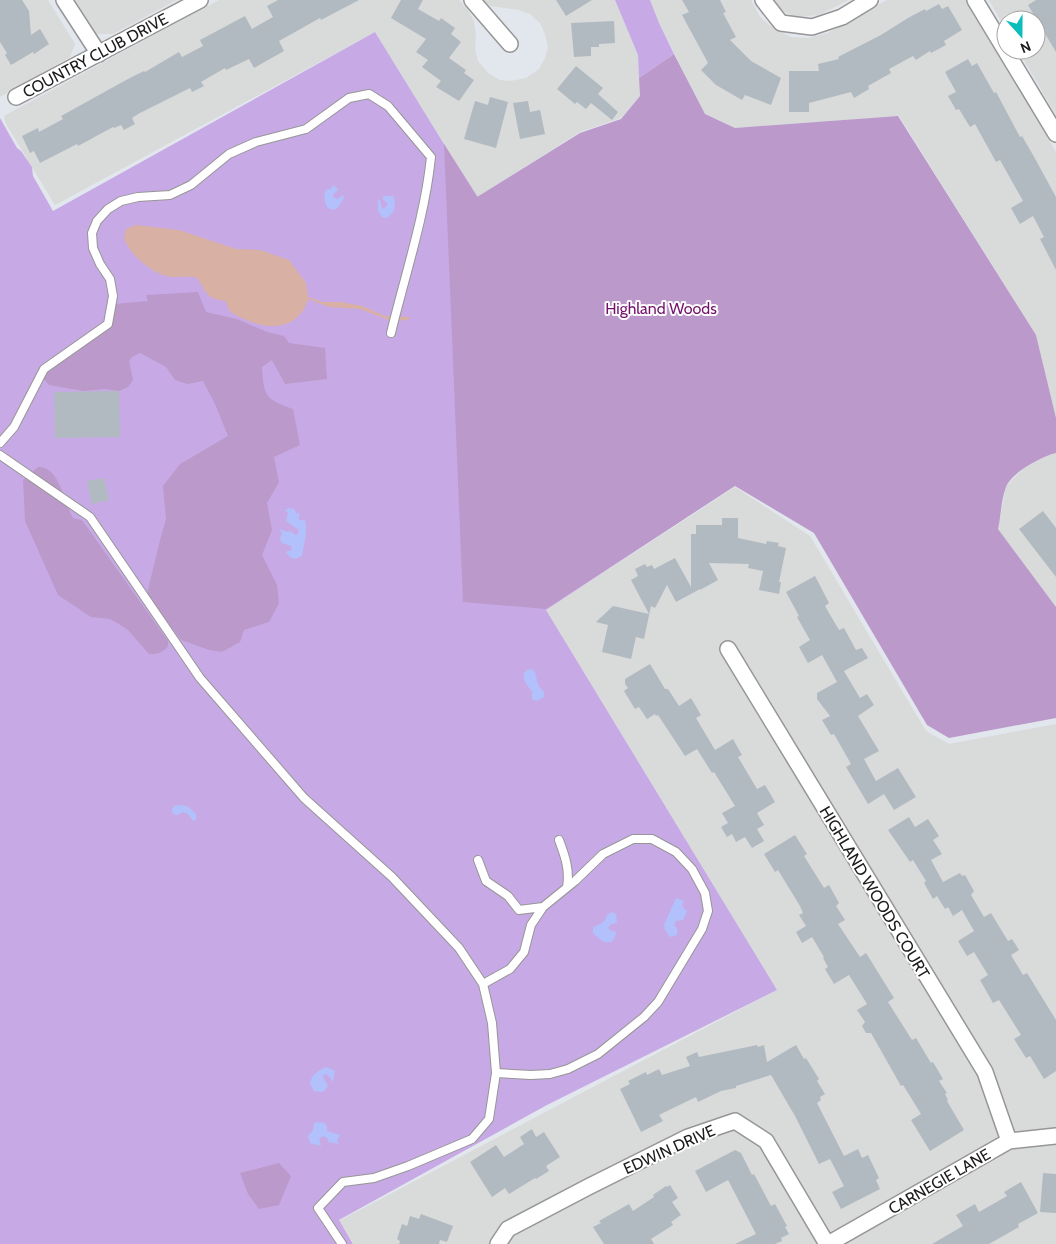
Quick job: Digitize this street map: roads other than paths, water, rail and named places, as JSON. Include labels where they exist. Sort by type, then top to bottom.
[{"type":"street","points":[[64,0],[98,54]]},
{"type":"street","name":"COUNTRY CLUB DRIVE","points":[[16,97],[200,0]]},
{"type":"street","points":[[472,0],[510,44]]},
{"type":"street","points":[[763,0],[781,23],[812,26],[842,18],[870,0]]},
{"type":"street","points":[[975,0],[1056,134]]},
{"type":"street","name":"HIGHLAND WOODS COURT","points":[[728,649],[985,1072],[1009,1141]]},
{"type":"street","name":"EDWIN DRIVE","points":[[498,1244],[508,1228],[688,1137],[734,1121],[766,1141],[827,1244]]},
{"type":"street","name":"CARNEGIE LANE","points":[[827,1244],[1009,1141],[1056,1136]]},
{"type":"lane","points":[[0,443],[14,427],[44,369],[108,324],[114,296],[110,279],[93,248],[92,233],[97,221],[108,208],[120,201],[138,197],[170,195],[191,185],[229,154],[256,142],[306,129],[349,98],[369,94],[388,106],[431,157],[421,212],[391,333]]},
{"type":"lane","points":[[0,454],[90,517],[200,678],[304,798],[392,876],[459,948],[483,984],[492,1023],[496,1074],[489,1119],[472,1139],[374,1178],[343,1182],[318,1208],[342,1244]]},
{"type":"lane","points":[[483,984],[510,969],[524,952],[531,925],[542,907],[603,854],[633,839],[652,838],[676,852],[692,869],[705,893],[708,911],[702,929],[658,1002],[644,1017],[598,1054],[568,1068],[550,1074],[496,1074]]},
{"type":"lane","points":[[559,840],[569,875],[567,887]]},
{"type":"lane","points":[[478,860],[486,881],[508,896],[519,910],[542,907]]},
{"type":"park label","name":"Highland Woods","points":[[661,308]]}]
